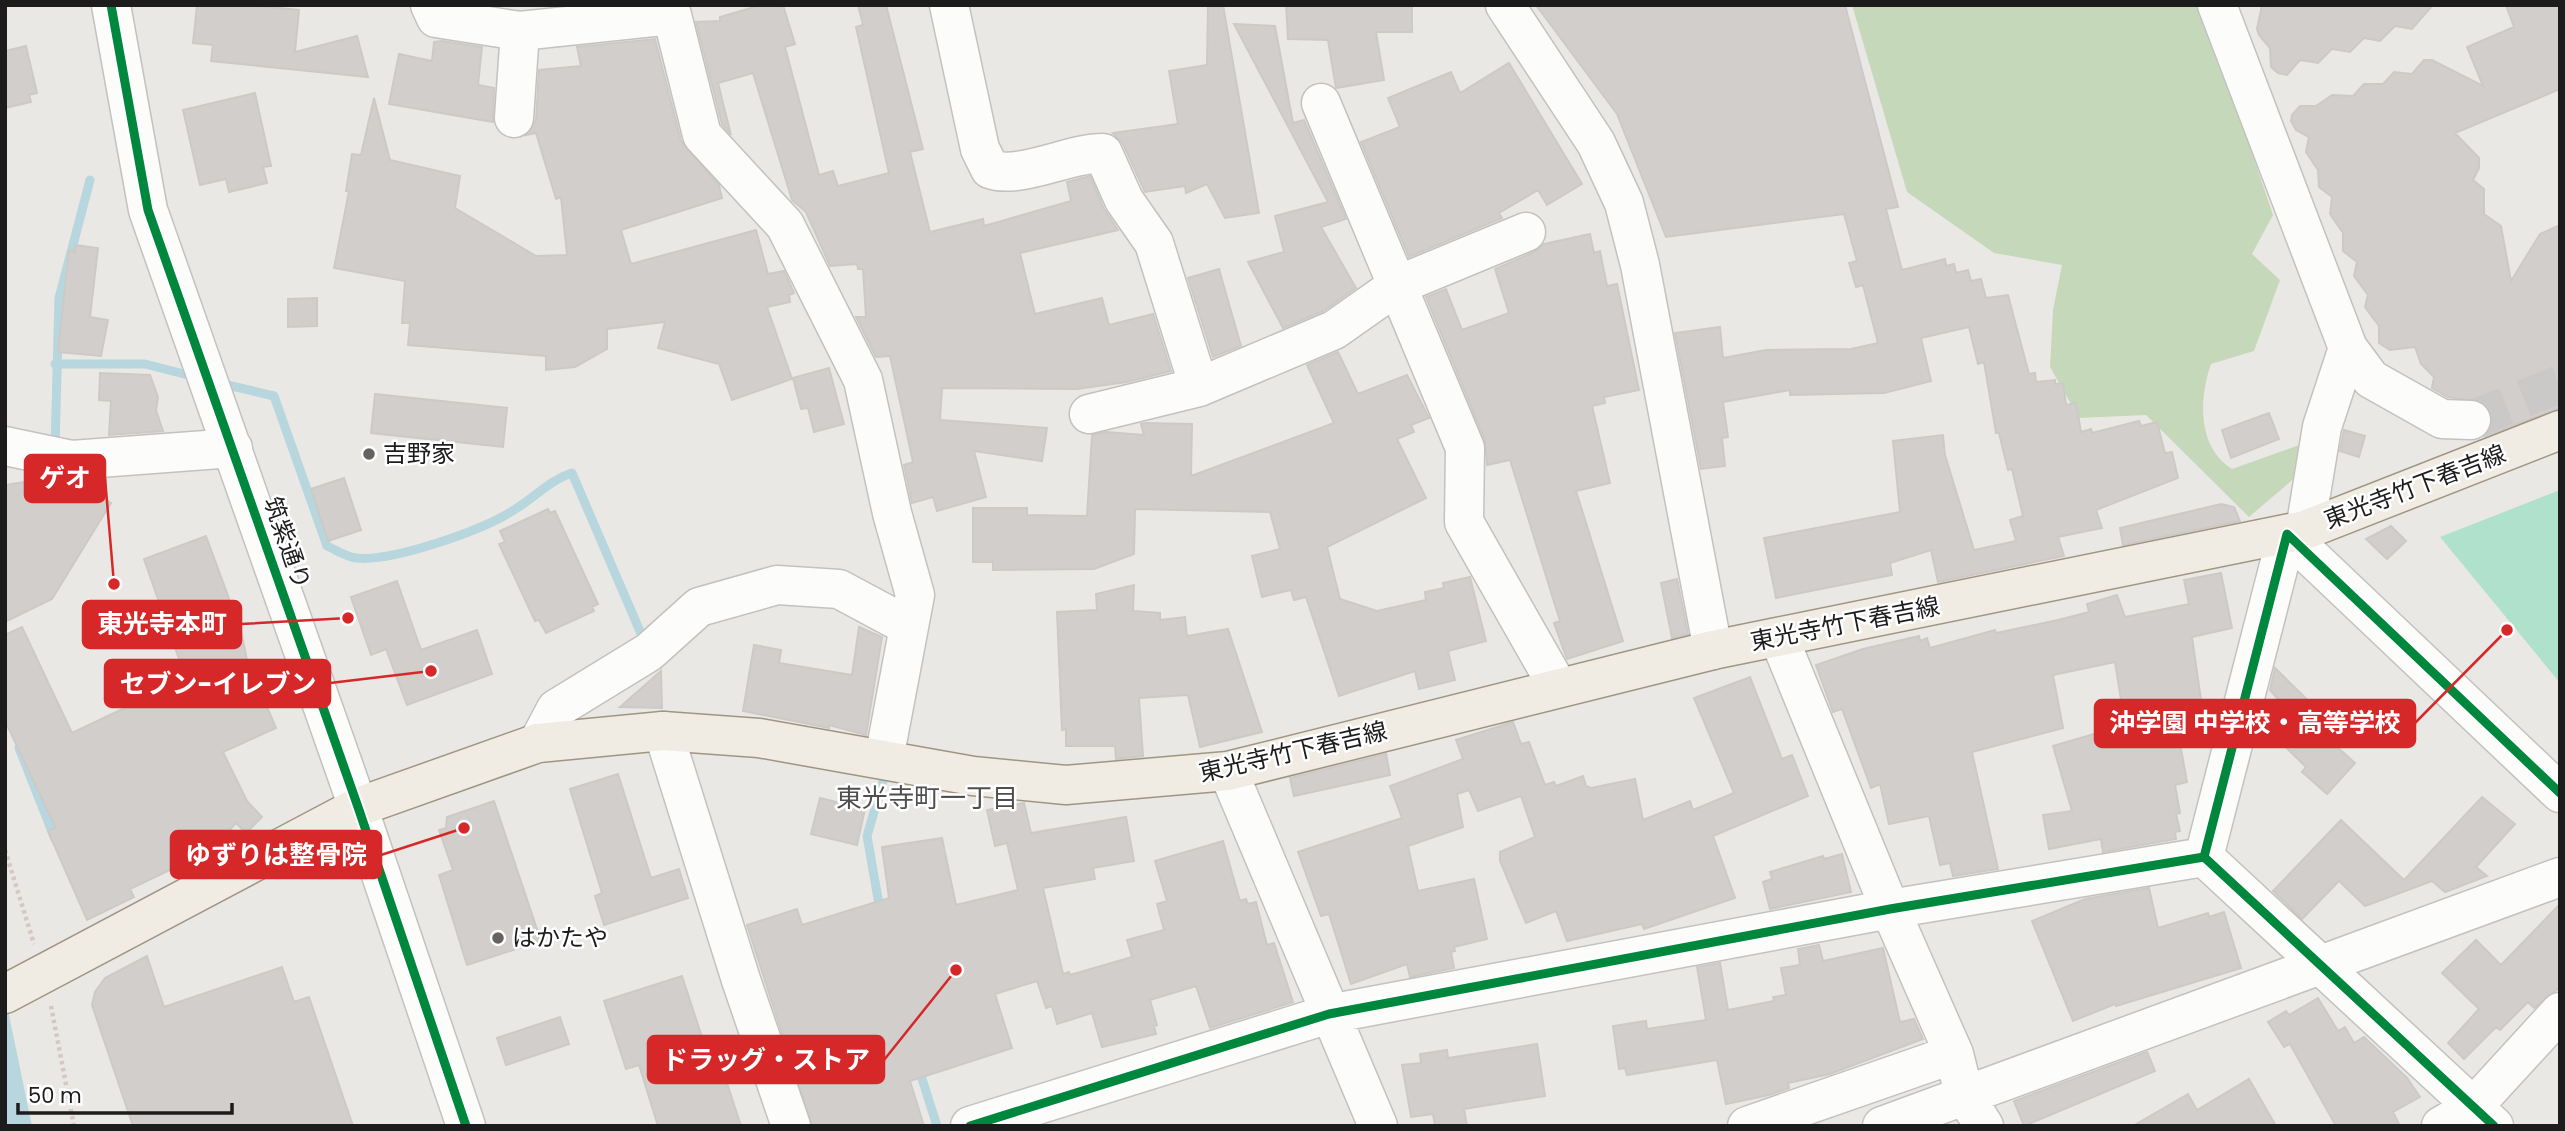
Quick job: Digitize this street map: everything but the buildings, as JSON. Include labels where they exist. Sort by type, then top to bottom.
[{"type":"main road","name":"東光寺竹下春吉線","points":[[5,994],[44,976],[358,807],[538,743],[663,732],[759,738],[973,776],[1066,785],[1228,772],[1713,650],[2296,532],[2560,430]]},
{"type":"street","name":"筑紫通り","points":[[111,5],[148,210],[358,807],[466,1126]]},
{"type":"street","points":[[430,5],[436,18],[520,31],[684,10],[702,135],[785,225],[863,380],[892,513],[915,595],[884,759]]},
{"type":"street","points":[[950,5],[980,149],[990,169],[1003,174],[1083,153],[1103,153],[1124,200],[1154,243],[1199,387]]},
{"type":"street","points":[[1505,5],[1596,143],[1624,203],[1640,265],[1713,650]]},
{"type":"street","points":[[2217,5],[2348,348],[2371,379],[2442,419],[2471,420]]},
{"type":"street","points":[[514,118],[520,31]]},
{"type":"street","points":[[1321,103],[1465,448],[1464,522],[1559,687]]},
{"type":"street","points":[[1089,414],[1199,387],[1334,330],[1398,285],[1525,232]]},
{"type":"street","points":[[2204,857],[2296,532],[2322,426],[2348,348]]},
{"type":"street","points":[[2322,426],[2371,379]]},
{"type":"street","points":[[5,446],[72,460],[233,448]]},
{"type":"street","points":[[2296,532],[2560,793]]},
{"type":"street","points":[[538,743],[556,709],[649,652],[699,607],[777,585],[839,589],[908,626]]},
{"type":"street","points":[[1779,638],[1890,909],[1954,1054],[1964,1094],[1984,1126]]},
{"type":"street","points":[[663,732],[741,980],[791,1126]]},
{"type":"street","points":[[1228,772],[1378,1126]]},
{"type":"street","points":[[970,1126],[1329,1014],[1890,909],[2204,857]]},
{"type":"street","points":[[2204,857],[2484,1116]]},
{"type":"street","points":[[1882,1126],[2560,877]]},
{"type":"street","points":[[2441,1126],[2484,1116],[2560,1012]]},
{"type":"street","points":[[1747,1126],[1954,1054]]},
{"type":"path","points":[[5,850],[44,976],[58,1032],[74,1126]]},
{"type":"green space","points":[[1852,5],[2202,5],[2273,215],[2252,254],[2280,280],[2254,351],[2211,364],[2203,407],[2207,435],[2212,448],[2232,469],[2299,445],[2311,464],[2249,517],[2146,415],[2079,418],[2050,367],[2053,310],[2062,265],[1994,253],[1907,192]]},
{"type":"green space","points":[[2560,490],[2560,683],[2440,537]]},
{"type":"water","points":[[5,973],[9,1015],[32,1126],[5,1126]]},
{"type":"waterway","points":[[55,447],[59,298],[90,180]]},
{"type":"waterway","points":[[55,364],[145,364],[196,377]]},
{"type":"waterway","points":[[219,383],[274,396],[327,546],[356,558],[392,555],[460,535],[500,518],[556,480],[572,473],[645,643]]},
{"type":"waterway","points":[[42,494],[53,464]]},
{"type":"waterway","points":[[19,748],[55,839]]},
{"type":"waterway","points":[[880,910],[867,836],[886,771]]},
{"type":"waterway","points":[[918,1066],[937,1126]]},
{"type":"tunnel","points":[[2471,420],[2560,384]]},
{"type":"cycle path","points":[[111,5],[148,210],[358,807],[466,1126]]},
{"type":"cycle path","points":[[2494,1126],[2204,857],[2287,534],[2560,793]]},
{"type":"cycle path","points":[[970,1126],[1329,1014],[1890,909],[2204,857]]},
{"type":"place","name":"吉野家","points":[[369,454]]},
{"type":"place","name":"ゲオ","points":[[114,584]]},
{"type":"place","name":"東光寺本町","points":[[348,618]]},
{"type":"place","name":"沖学園 中学校・高等学校","points":[[2507,630]]},
{"type":"place","name":"セブン-イレブン","points":[[431,671]]},
{"type":"place","name":"ゆずりは整骨院","points":[[464,828]]},
{"type":"place","name":"はかたや","points":[[498,938]]},
{"type":"place","name":"ドラッグ・ストア","points":[[956,970]]},
{"type":"district","name":"東光寺町一丁目","points":[[927,798]]}]
